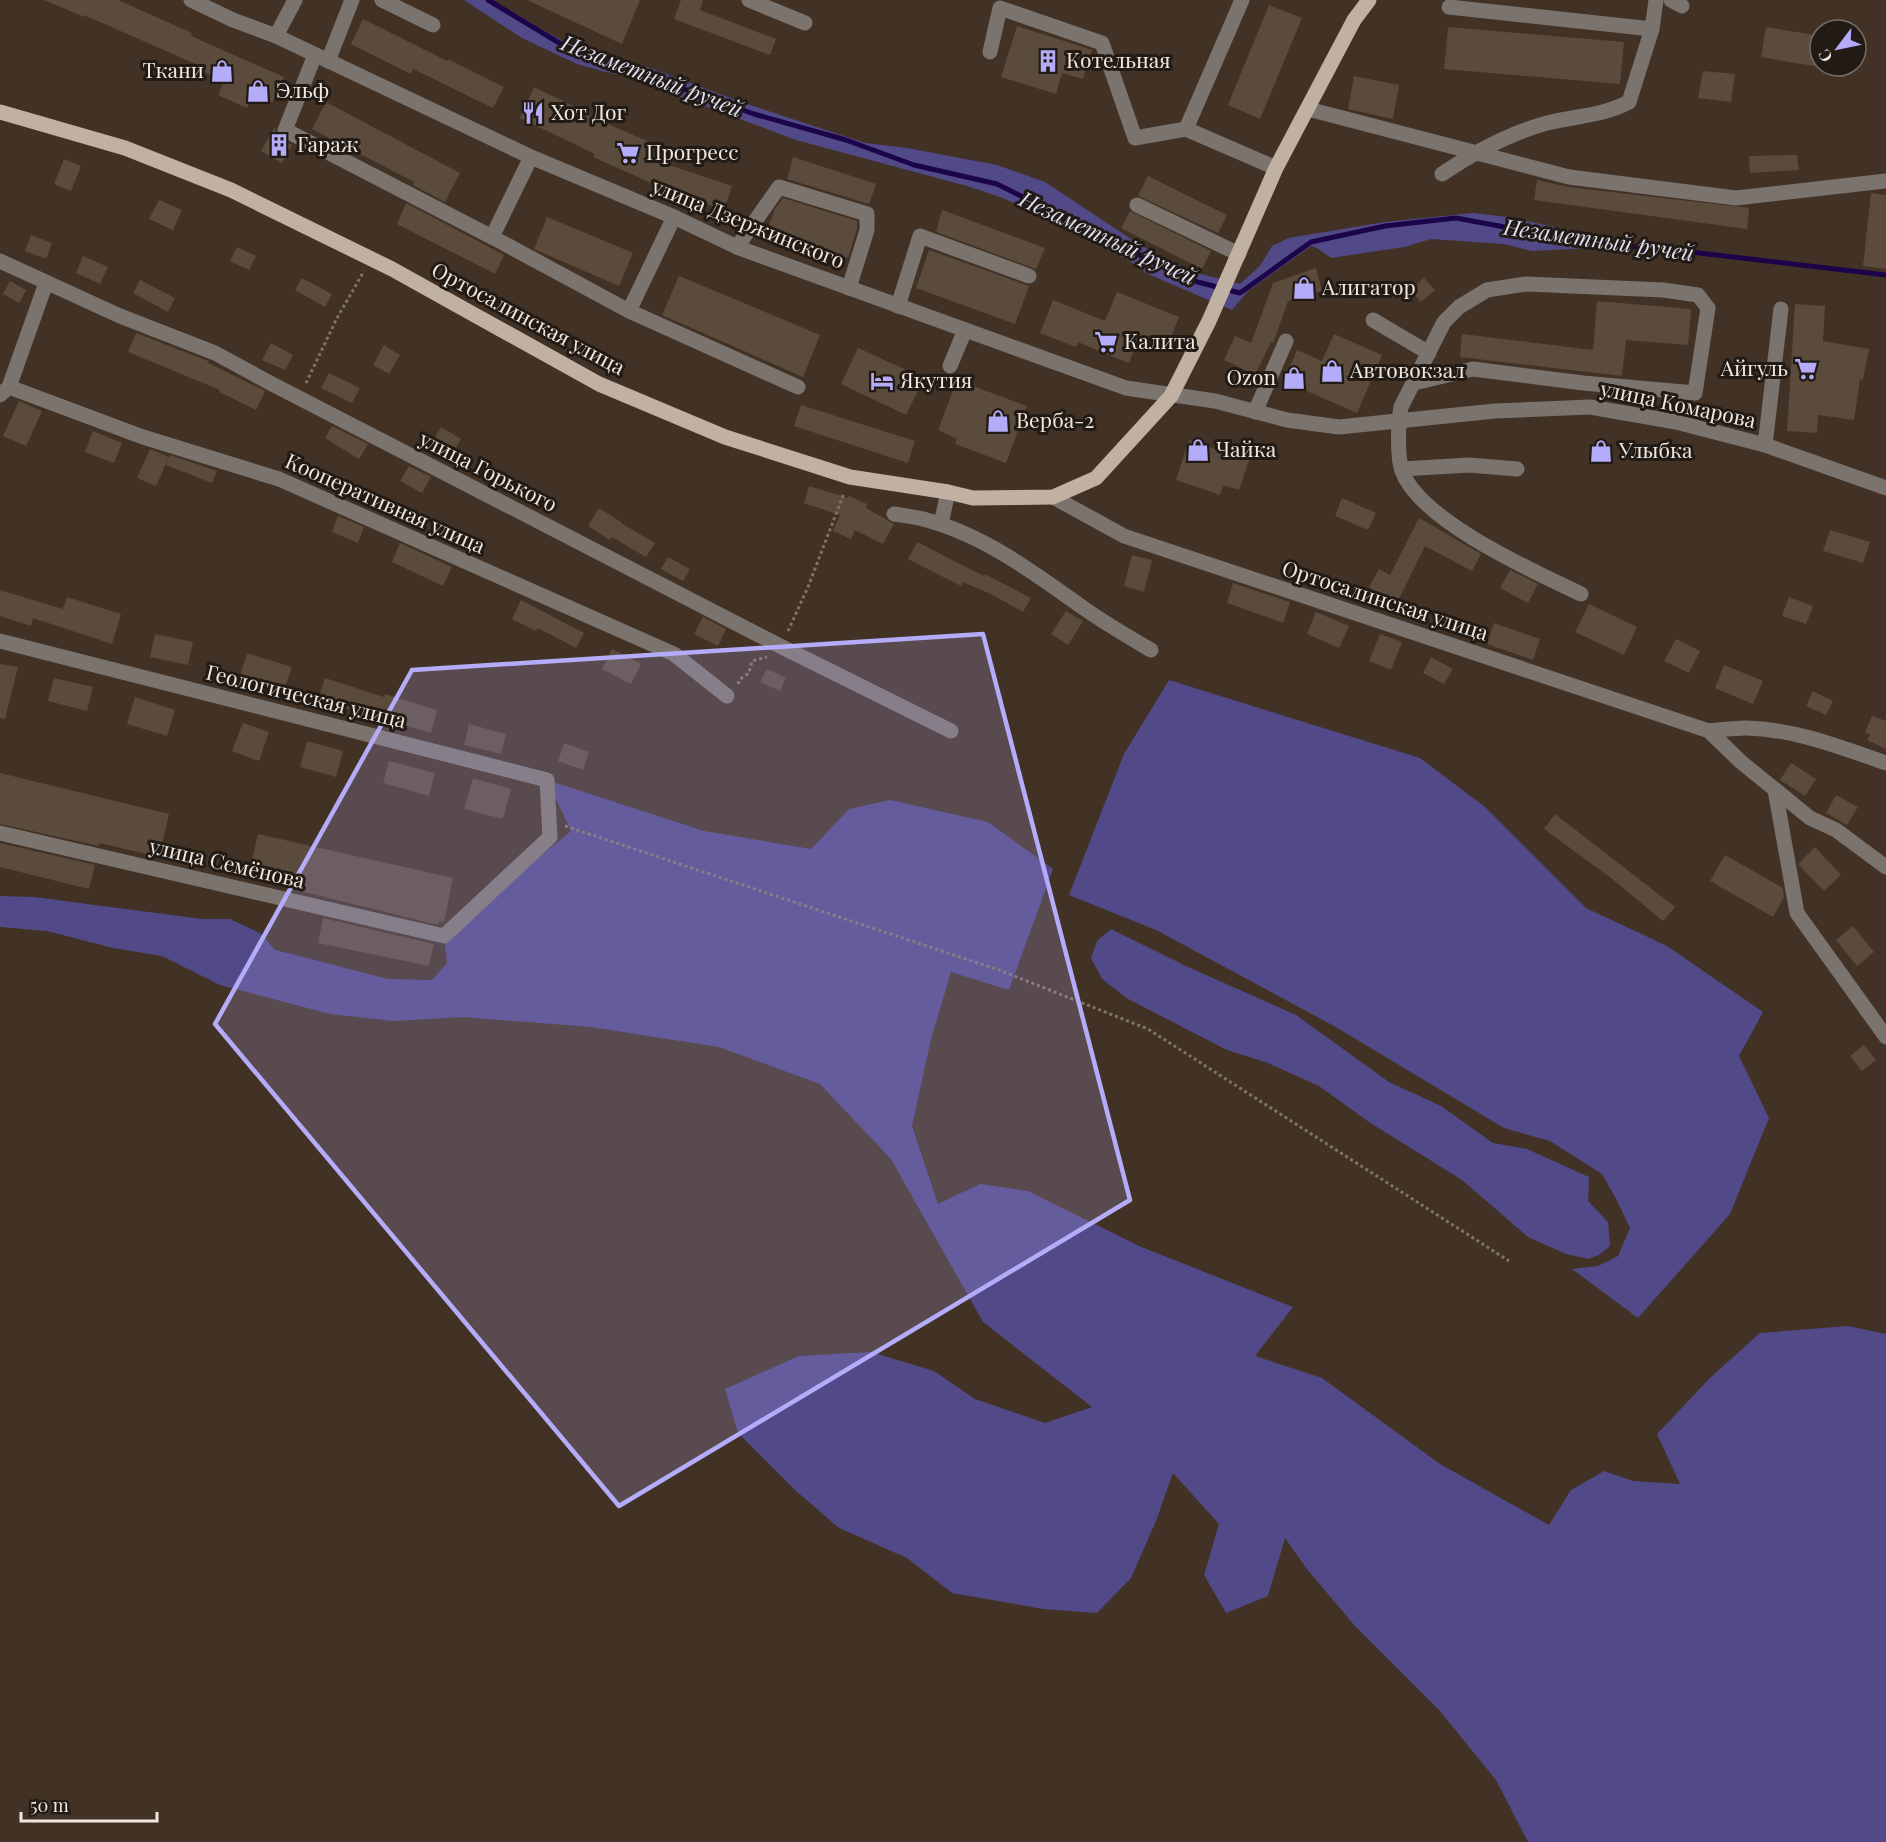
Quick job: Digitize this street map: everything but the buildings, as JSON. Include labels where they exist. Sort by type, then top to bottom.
[{"type":"main road","name":"Ортосалинская улица","points":[[0,112],[125,148],[231,189],[372,258],[599,384],[725,437],[850,477],[973,498],[1053,496],[1096,478],[1171,396],[1230,276],[1276,168],[1354,20],[1369,0]]},
{"type":"street","name":"улица Дзержинского","points":[[191,0],[233,20],[276,36],[531,157],[674,217],[737,247],[1126,388],[1171,396]]},
{"type":"street","points":[[276,36],[295,0]]},
{"type":"street","points":[[352,0],[285,130],[629,310],[798,387]]},
{"type":"street","points":[[382,0],[433,26]]},
{"type":"street","points":[[748,0],[805,23]]},
{"type":"street","points":[[1186,129],[1242,0]]},
{"type":"street","points":[[1442,174],[1475,152],[1546,124],[1611,111],[1629,102],[1652,28],[1656,0]]},
{"type":"street","points":[[1449,7],[1652,28]]},
{"type":"street","points":[[990,52],[1000,8],[1102,44],[1135,138],[1186,129],[1276,168]]},
{"type":"street","points":[[1308,109],[1569,177],[1736,198],[1886,181]]},
{"type":"street","points":[[492,237],[531,157]]},
{"type":"street","points":[[737,247],[779,187],[867,214],[867,230],[849,288]]},
{"type":"street","points":[[1137,205],[1239,254]]},
{"type":"street","points":[[629,310],[674,217]]},
{"type":"street","points":[[898,306],[920,236],[1029,276]]},
{"type":"street","name":"улица Горького","points":[[0,261],[120,316],[215,352],[299,398],[784,648],[951,731]]},
{"type":"street","name":"Кооперативная улица","points":[[46,283],[5,391],[279,479],[674,654],[727,696]]},
{"type":"street","points":[[1414,383],[1473,369],[1583,383],[1695,393],[1708,308],[1698,295],[1663,290],[1526,284],[1488,290],[1459,307],[1444,321],[1401,407],[1398,423],[1402,469],[1424,504],[1458,529],[1581,594]]},
{"type":"street","points":[[1766,445],[1781,309]]},
{"type":"street","points":[[1373,320],[1429,353]]},
{"type":"street","points":[[950,366],[965,330]]},
{"type":"street","points":[[1256,412],[1286,341]]},
{"type":"street","name":"улица Комарова","points":[[1171,396],[1215,401],[1287,420],[1339,427],[1398,423],[1495,411],[1590,407],[1676,422],[1766,445],[1886,488]]},
{"type":"street","points":[[1402,469],[1469,465],[1517,469]]},
{"type":"street","points":[[941,524],[948,492]]},
{"type":"street","name":"Ортосалинская улица","points":[[1053,496],[1124,536],[1709,731],[1744,728],[1780,730],[1817,739],[1886,762]]},
{"type":"street","points":[[894,514],[941,524],[1017,562],[1151,650]]},
{"type":"street","name":"Геологическая улица","points":[[0,641],[547,780],[550,837],[444,936]]},
{"type":"street","name":"Ортосалинская улица","points":[[1709,731],[1741,762],[1810,818],[1836,830],[1886,867]]},
{"type":"street","points":[[1775,790],[1797,913],[1886,1037]]},
{"type":"street","name":"улица Семёнова","points":[[0,833],[444,936]]},
{"type":"path","points":[[299,398],[337,318],[372,258]]},
{"type":"path","points":[[727,696],[735,689],[740,679],[749,673],[752,661],[765,659],[784,648],[790,625],[808,587],[850,477]]},
{"type":"path","points":[[549,820],[999,970],[1148,1029],[1509,1261]]},
{"type":"highlighted area","points":[[983,634],[1130,1200],[619,1506],[215,1024],[412,670]]},
{"type":"shaded area","points":[[464,0],[491,0],[566,43],[596,51],[623,63],[645,66],[744,103],[865,143],[907,148],[997,165],[1045,182],[1140,245],[1174,263],[1201,274],[1240,284],[1260,266],[1272,246],[1289,238],[1385,222],[1473,213],[1508,217],[1573,231],[1590,248],[1532,251],[1504,244],[1431,239],[1404,247],[1331,258],[1311,246],[1248,291],[1232,310],[1148,274],[1128,260],[1003,198],[967,186],[796,140],[635,78],[577,64],[522,38]]},
{"type":"shaded area","points":[[1169,680],[1420,758],[1485,807],[1586,908],[1667,946],[1763,1012],[1739,1056],[1769,1118],[1730,1214],[1638,1318],[1572,1269],[1598,1266],[1618,1256],[1630,1228],[1602,1174],[1550,1141],[1504,1128],[1334,1026],[1156,930],[1069,895],[1124,754]]},
{"type":"shaded area","points":[[547,780],[704,831],[811,849],[849,809],[890,800],[988,822],[1053,869],[1009,990],[951,972],[931,1039],[912,1126],[938,1204],[980,1184],[1028,1191],[1139,1246],[1293,1307],[1255,1356],[1322,1378],[1440,1464],[1549,1525],[1571,1490],[1604,1471],[1633,1481],[1680,1484],[1657,1434],[1710,1378],[1760,1333],[1848,1326],[1886,1334],[1886,1842],[1528,1842],[1496,1780],[1439,1710],[1355,1626],[1306,1568],[1285,1538],[1268,1596],[1226,1613],[1204,1575],[1219,1524],[1173,1473],[1156,1521],[1131,1578],[1097,1613],[1043,1609],[952,1593],[907,1558],[839,1528],[796,1491],[738,1433],[725,1389],[799,1356],[871,1352],[934,1371],[975,1399],[1045,1423],[1092,1407],[983,1322],[891,1159],[820,1084],[719,1047],[591,1027],[463,1017],[394,1021],[330,1014],[220,985],[162,956],[113,948],[47,931],[0,927],[0,896],[34,897],[202,919],[230,919],[260,933],[275,950],[388,979],[432,980],[447,963],[444,936],[571,831]]},
{"type":"shaded area","points":[[1111,929],[1188,967],[1296,1015],[1389,1082],[1441,1106],[1493,1143],[1527,1149],[1589,1177],[1588,1201],[1608,1222],[1610,1246],[1599,1255],[1588,1259],[1566,1254],[1528,1237],[1462,1180],[1369,1122],[1319,1086],[1268,1063],[1227,1050],[1128,999],[1102,979],[1091,958],[1097,941]]},
{"type":"waterway","name":"Незаметный ручей","points":[[488,0],[566,47],[754,114],[846,140],[914,165],[997,184],[1190,280],[1240,293],[1311,242],[1385,226],[1456,218],[1585,242],[1886,275]]},
{"type":"place","name":"Котельная","points":[[1048,61]]},
{"type":"place","name":"Ткани","points":[[222,71]]},
{"type":"place","name":"Эльф","points":[[258,91]]},
{"type":"place","name":"Хот Дог","points":[[533,113]]},
{"type":"place","name":"Гараж","points":[[279,145]]},
{"type":"place","name":"Прогресс","points":[[628,153]]},
{"type":"place","name":"Алигатор","points":[[1304,288]]},
{"type":"place","name":"Калита","points":[[1106,342]]},
{"type":"place","name":"Айгуль","points":[[1806,369]]},
{"type":"place","name":"Автовокзал","points":[[1332,371]]},
{"type":"place","name":"Ozon","points":[[1294,378]]},
{"type":"place","name":"Якутия","points":[[882,381]]},
{"type":"place","name":"Верба-2","points":[[998,421]]},
{"type":"place","name":"Чайка","points":[[1198,450]]},
{"type":"place","name":"Улыбка","points":[[1601,451]]}]
